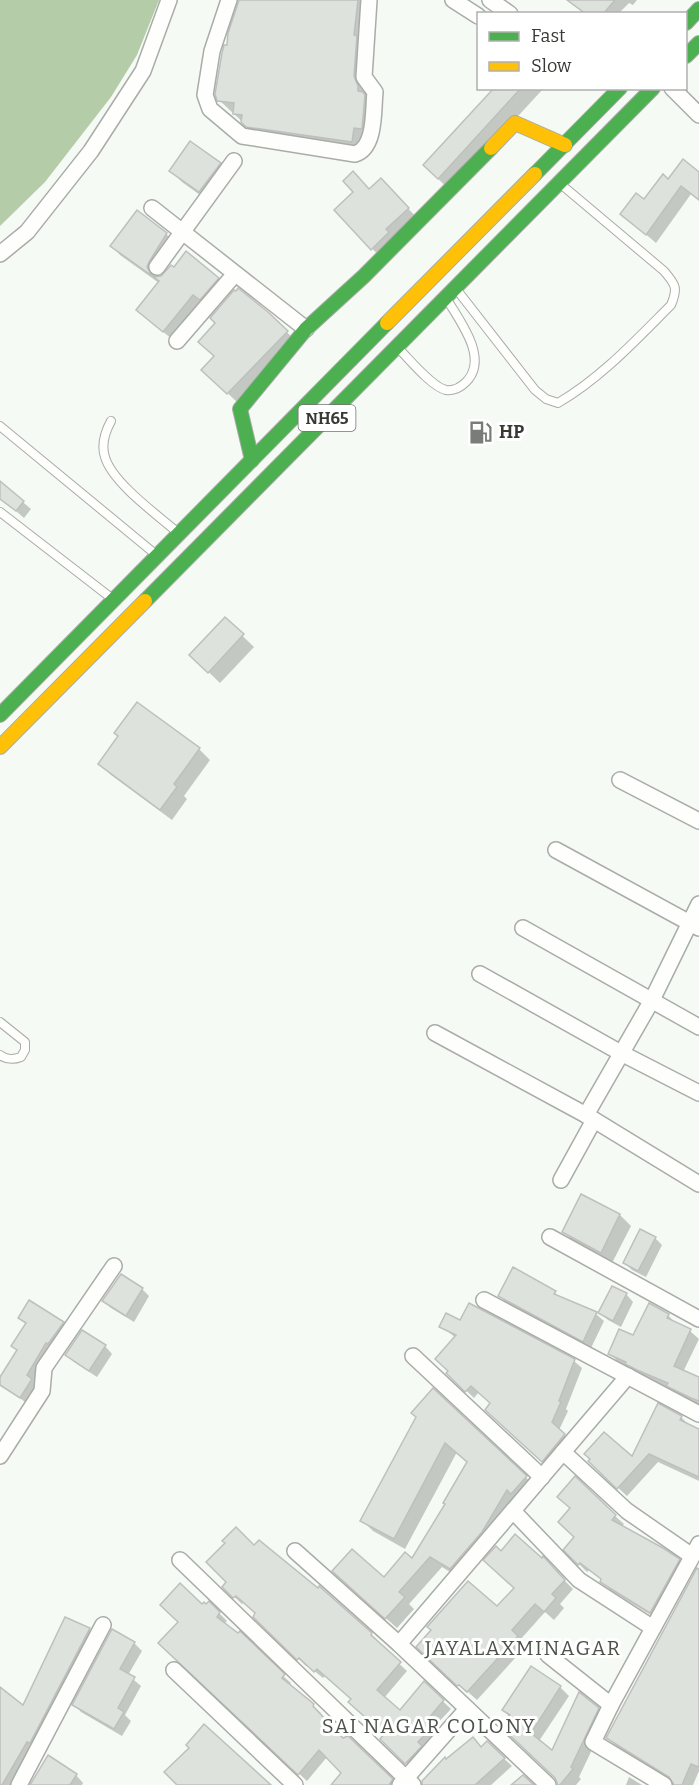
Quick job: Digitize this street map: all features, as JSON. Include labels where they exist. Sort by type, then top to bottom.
[{"type":"main road","points":[[687,22],[699,9]]},
{"type":"main road","points":[[687,55],[699,43]]},
{"type":"main road","name":"NH65","points":[[0,715],[565,145],[613,90]]},
{"type":"main road","name":"NH65","points":[[0,747],[651,90]]},
{"type":"main road","points":[[252,460],[240,409],[306,329],[364,276],[515,123],[565,145]]},
{"type":"street","points":[[0,254],[27,232],[91,151],[143,71],[169,0]]},
{"type":"street","points":[[229,0],[212,51],[205,95],[210,109],[242,136],[355,154],[362,151],[370,137],[375,92],[364,77],[369,0]]},
{"type":"street","points":[[453,0],[477,15]]},
{"type":"street","points":[[490,0],[507,12]]},
{"type":"street","points":[[674,90],[699,115]]},
{"type":"street","points":[[157,267],[234,161]]},
{"type":"street","points":[[152,208],[306,329]]},
{"type":"street","points":[[177,341],[234,274]]},
{"type":"street","points":[[620,780],[699,821]]},
{"type":"street","points":[[556,850],[694,925]]},
{"type":"street","points":[[561,1179],[621,1053],[694,925],[699,904]]},
{"type":"street","points":[[523,928],[699,1027]]},
{"type":"street","points":[[480,974],[621,1053],[699,1093]]},
{"type":"street","points":[[435,1033],[590,1117],[699,1184]]},
{"type":"street","points":[[550,1237],[699,1319]]},
{"type":"street","points":[[0,1456],[42,1390],[44,1368],[114,1266]]},
{"type":"street","points":[[484,1300],[699,1414]]},
{"type":"street","points":[[413,1356],[542,1477]]},
{"type":"street","points":[[399,1644],[628,1376]]},
{"type":"street","points":[[563,1452],[627,1512],[696,1550],[593,1742],[663,1785]]},
{"type":"street","points":[[513,1511],[579,1580],[653,1628]]},
{"type":"street","points":[[295,1551],[399,1644],[548,1785]]},
{"type":"street","points":[[180,1560],[406,1783],[467,1709]]},
{"type":"street","points":[[19,1785],[103,1625]]},
{"type":"street","points":[[548,1655],[611,1705]]},
{"type":"street","points":[[174,1670],[295,1785]]},
{"type":"lane","points":[[451,293],[535,390],[546,399],[558,403],[611,363],[671,305],[675,294],[675,284],[664,271],[560,183]]},
{"type":"lane","points":[[397,347],[430,381],[444,390],[458,389],[465,383],[472,375],[476,365],[470,339],[451,293]]},
{"type":"lane","points":[[111,421],[104,434],[104,456],[113,473],[134,495],[179,534]]},
{"type":"lane","points":[[0,426],[158,556]]},
{"type":"lane","points":[[0,512],[114,600]]},
{"type":"lane","points":[[0,1022],[25,1042],[25,1050],[21,1058],[13,1060],[0,1055]]},
{"type":"shaded area","points":[[0,0],[159,0],[137,55],[111,97],[45,182],[0,226]]},
{"type":"building","points":[[239,0],[358,0],[354,35],[357,36],[354,76],[358,91],[365,95],[362,129],[354,128],[352,142],[246,127],[241,122],[242,115],[233,114],[234,103],[217,101],[215,94],[222,53],[224,45],[227,45],[228,33]]},
{"type":"building","points":[[567,0],[615,0],[605,12],[583,12]]},
{"type":"building","points":[[492,90],[519,90],[438,179],[423,165]]},
{"type":"building","points":[[190,141],[221,163],[199,192],[169,171]]},
{"type":"building","points":[[683,159],[699,172],[699,200],[681,186],[646,235],[620,214],[636,193],[644,199],[663,174],[668,179]]},
{"type":"building","points":[[353,171],[369,189],[381,178],[409,208],[386,229],[389,232],[371,250],[334,210],[353,192],[343,181]]},
{"type":"building","points":[[137,210],[167,233],[147,267],[151,274],[155,277],[161,276],[171,265],[174,267],[186,251],[219,278],[200,300],[193,295],[163,332],[136,310],[159,281],[110,246]]},
{"type":"building","points":[[238,288],[288,331],[227,394],[201,370],[214,356],[198,342],[215,323],[210,318]]},
{"type":"building","points":[[0,481],[24,501],[16,511],[0,499]]},
{"type":"building","points":[[225,617],[244,634],[208,673],[189,655]]},
{"type":"building","points":[[137,702],[200,748],[174,784],[177,787],[160,810],[98,764],[118,736],[114,733]]},
{"type":"building","points":[[581,1194],[620,1214],[601,1253],[562,1232]]},
{"type":"building","points":[[640,1229],[656,1237],[638,1271],[623,1263]]},
{"type":"building","points":[[513,1267],[556,1291],[554,1294],[597,1312],[583,1342],[498,1296]]},
{"type":"building","points":[[121,1274],[143,1288],[126,1316],[102,1301]]},
{"type":"building","points":[[612,1286],[627,1293],[613,1321],[598,1313]]},
{"type":"building","points":[[29,1300],[64,1322],[48,1344],[46,1343],[27,1375],[32,1379],[20,1398],[0,1385],[0,1377],[17,1350],[11,1346],[26,1323],[18,1318]]},
{"type":"building","points":[[469,1303],[575,1359],[552,1422],[565,1434],[542,1462],[485,1410],[490,1403],[471,1386],[465,1392],[435,1359],[456,1335],[439,1327],[446,1313],[460,1320]]},
{"type":"building","points":[[649,1303],[669,1314],[667,1318],[691,1329],[674,1366],[699,1377],[699,1401],[666,1386],[668,1383],[608,1354],[619,1329],[633,1335]]},
{"type":"building","points":[[82,1330],[106,1345],[89,1371],[65,1355]]},
{"type":"building","points":[[433,1388],[527,1476],[511,1494],[507,1490],[482,1532],[450,1569],[430,1557],[399,1592],[405,1597],[385,1619],[332,1571],[352,1549],[384,1577],[405,1552],[412,1558],[445,1504],[443,1503],[467,1462],[445,1443],[394,1539],[360,1521],[416,1417],[411,1413]]},
{"type":"building","points":[[658,1403],[682,1416],[680,1420],[699,1429],[699,1477],[649,1454],[617,1489],[588,1461],[590,1459],[584,1454],[604,1432],[632,1456]]},
{"type":"building","points":[[575,1476],[616,1515],[612,1520],[680,1559],[650,1613],[600,1582],[601,1579],[580,1563],[578,1565],[563,1550],[574,1537],[558,1522],[570,1508],[557,1497]]},
{"type":"building","points":[[236,1527],[254,1545],[259,1540],[318,1588],[319,1586],[401,1662],[377,1690],[400,1710],[424,1681],[444,1700],[428,1719],[434,1725],[418,1742],[422,1746],[405,1764],[380,1739],[384,1734],[348,1702],[351,1699],[317,1669],[314,1672],[299,1658],[297,1660],[253,1617],[255,1613],[236,1596],[233,1598],[222,1587],[226,1582],[206,1562],[225,1543],[222,1541]]},
{"type":"building","points":[[515,1534],[542,1558],[543,1556],[565,1580],[552,1594],[556,1598],[544,1612],[535,1604],[512,1630],[518,1636],[467,1692],[459,1685],[457,1686],[416,1647],[431,1630],[427,1627],[468,1581],[497,1606],[514,1588],[483,1560],[496,1546],[501,1551]]},
{"type":"building","points":[[697,1568],[699,1569],[699,1767],[691,1764],[682,1785],[674,1785],[669,1777],[606,1738]]},
{"type":"building","points":[[180,1583],[202,1604],[209,1601],[220,1612],[217,1617],[238,1633],[240,1631],[285,1674],[282,1678],[314,1704],[313,1706],[343,1738],[348,1736],[393,1779],[389,1785],[331,1785],[341,1773],[319,1750],[298,1775],[158,1643],[178,1622],[160,1605]]},
{"type":"building","points":[[65,1617],[90,1628],[30,1743],[27,1742],[0,1785],[0,1687],[23,1705]]},
{"type":"building","points":[[112,1629],[135,1642],[120,1669],[135,1677],[118,1708],[124,1712],[114,1729],[72,1705]]},
{"type":"building","points":[[531,1666],[561,1686],[531,1733],[552,1750],[579,1692],[599,1708],[571,1767],[573,1769],[560,1785],[500,1726],[510,1715],[502,1710]]},
{"type":"building","points":[[204,1724],[271,1785],[177,1785],[164,1772],[189,1748],[186,1745]]},
{"type":"building","points":[[473,1737],[481,1747],[487,1741],[505,1758],[475,1785],[422,1785],[422,1781],[445,1757],[446,1759]]},
{"type":"building","points":[[48,1755],[77,1774],[70,1785],[30,1785]]},
{"type":"building","points":[[523,1775],[534,1785],[511,1785]]},
{"type":"traffic: fast","points":[[687,22],[699,9]]},
{"type":"traffic: fast","points":[[687,55],[699,43]]},
{"type":"traffic: fast","points":[[535,174],[618,90]]},
{"type":"traffic: fast","points":[[145,601],[651,90]]},
{"type":"traffic: fast","points":[[252,460],[240,409],[306,329],[364,276],[491,148]]},
{"type":"traffic: fast","points":[[0,715],[387,323]]},
{"type":"traffic: slow","points":[[491,148],[515,123],[565,145]]},
{"type":"traffic: slow","points":[[387,323],[535,174]]},
{"type":"traffic: slow","points":[[0,747],[145,601]]},
{"type":"place","name":"HP","points":[[481,432]]},
{"type":"district","name":"JAYALAXMINAGAR","points":[[523,1648]]},
{"type":"district","name":"SAI NAGAR COLONY","points":[[429,1726]]}]
